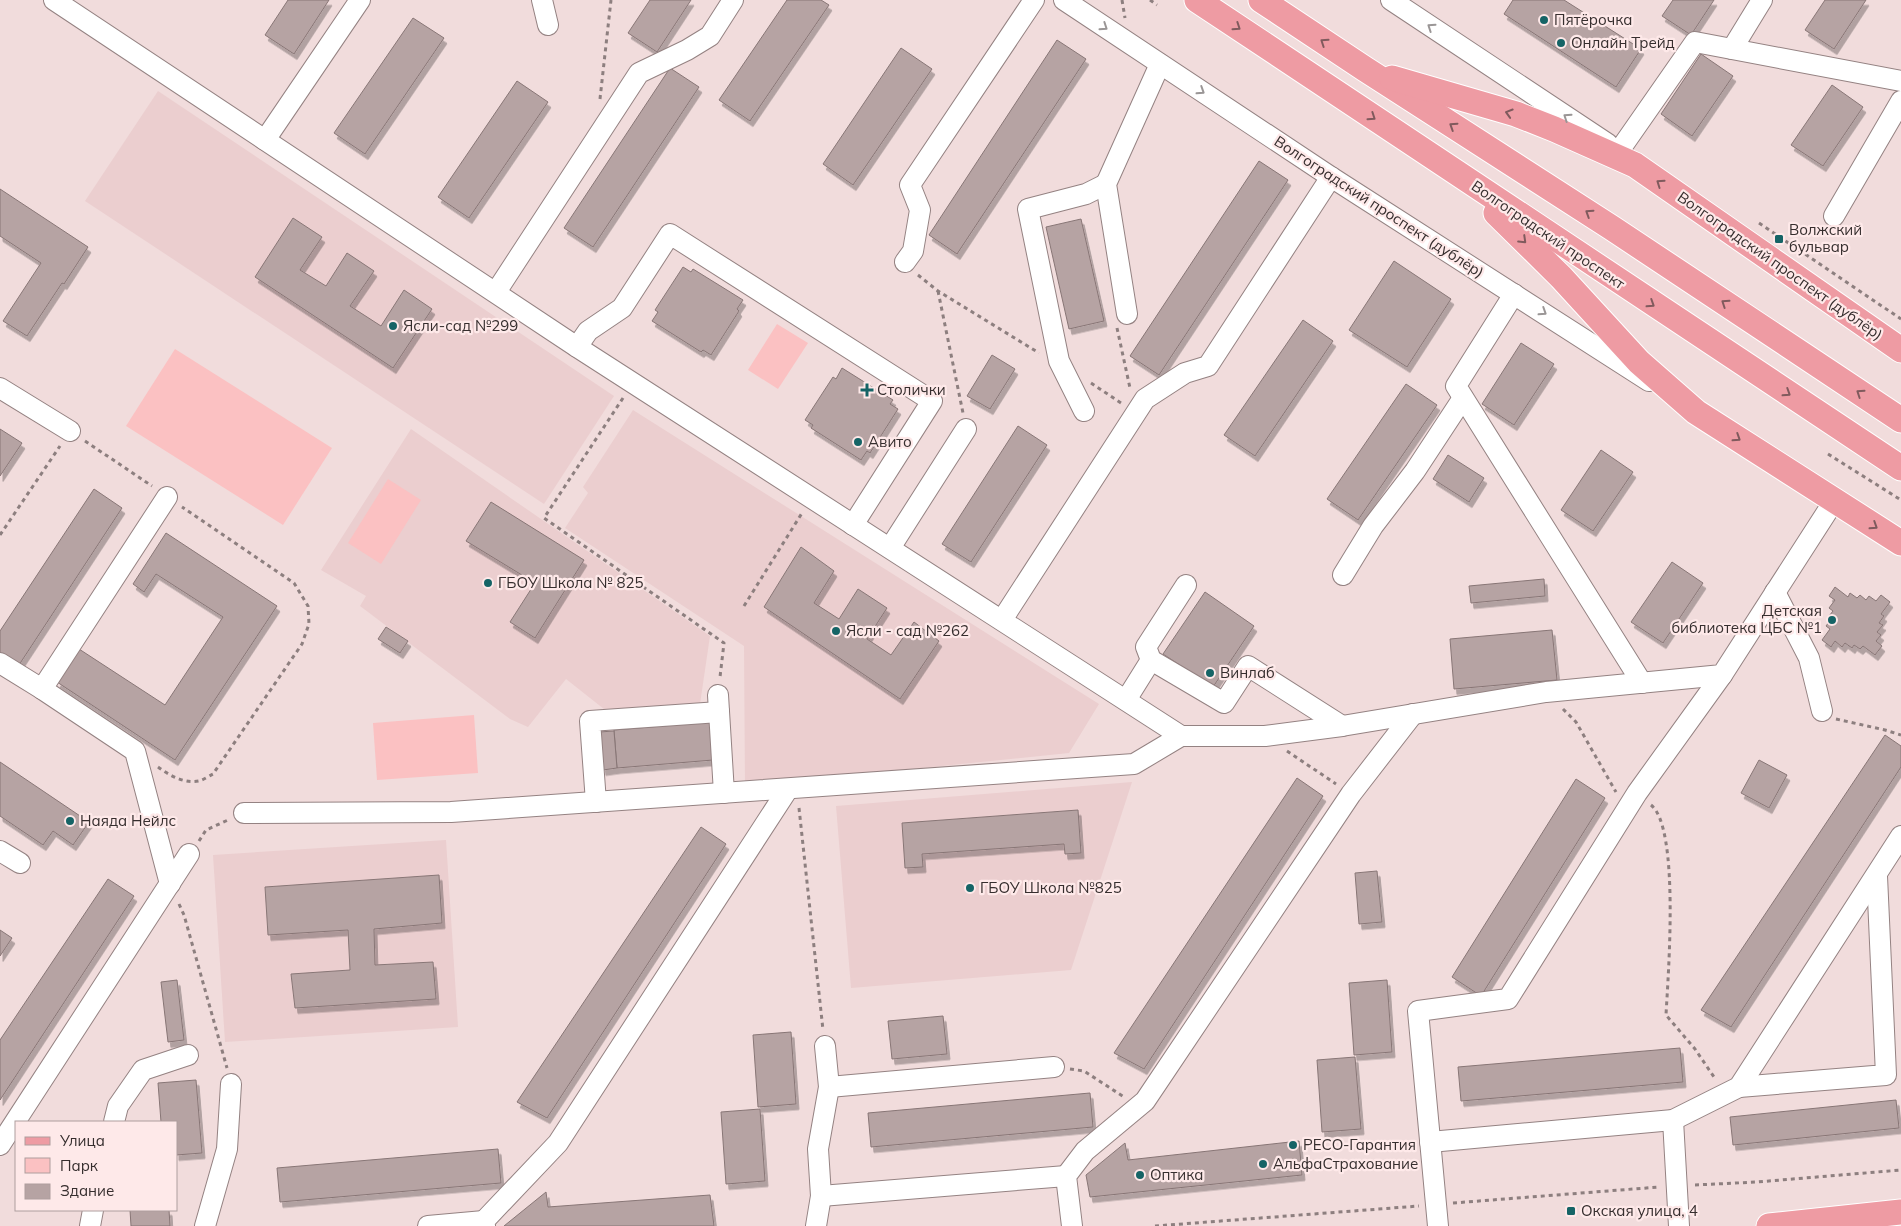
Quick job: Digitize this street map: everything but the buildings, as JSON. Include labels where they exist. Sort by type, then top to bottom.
[{"type":"main road","name":"Волгоградский проспект","points":[[1196,0],[1901,468]]},
{"type":"main road","points":[[1261,0],[1365,70],[1612,228],[1901,420]]},
{"type":"main road","name":"Волгоградский проспект (дублёр)","points":[[1365,70],[1516,114],[1627,158],[1901,350]]},
{"type":"main road","name":"Волгоградский проспект (дублёр)","points":[[1451,169],[1561,277],[1639,362],[1696,412],[1901,543]]},
{"type":"main road","points":[[1769,1226],[1901,1212]]},
{"type":"street","points":[[54,0],[577,347],[1181,736]]},
{"type":"street","points":[[265,140],[360,0]]},
{"type":"street","points":[[542,0],[548,25]]},
{"type":"street","points":[[496,292],[639,73],[687,50],[710,36],[734,0]]},
{"type":"street","points":[[906,262],[913,251],[920,210],[910,185],[1034,0]]},
{"type":"street","name":"Волгоградский проспект (дублёр)","points":[[1064,0],[1331,177],[1696,412]]},
{"type":"street","name":"Волгоградский проспект (дублёр)","points":[[1391,0],[1627,158]]},
{"type":"street","points":[[1732,49],[1762,0]]},
{"type":"street","points":[[1627,158],[1695,42],[1901,81]]},
{"type":"street","points":[[1127,314],[1106,184],[1160,64]]},
{"type":"street","points":[[1834,216],[1901,101]]},
{"type":"street","points":[[1002,620],[1145,399],[1185,373],[1208,366],[1331,177]]},
{"type":"street","points":[[1084,412],[1059,361],[1028,209],[1086,194],[1106,184]]},
{"type":"street","points":[[577,347],[588,331],[622,308],[670,234],[932,401],[853,525]]},
{"type":"street","points":[[1514,294],[1456,386],[1642,683]]},
{"type":"street","points":[[0,388],[70,430]]},
{"type":"street","points":[[1343,574],[1373,526],[1415,471],[1463,398]]},
{"type":"street","points":[[890,548],[966,429]]},
{"type":"street","points":[[42,689],[167,497]]},
{"type":"street","points":[[1438,1226],[1418,1012],[1508,999],[1637,793],[1722,675],[1834,501]]},
{"type":"street","points":[[1186,585],[1146,647],[1151,660],[1224,703],[1248,666],[1342,726]]},
{"type":"street","points":[[1775,592],[1809,658],[1822,711]]},
{"type":"street","points":[[1126,700],[1151,660]]},
{"type":"street","points":[[0,663],[135,751],[170,884]]},
{"type":"street","points":[[244,813],[451,812],[1134,764],[1181,736],[1265,736],[1342,726],[1546,692],[1722,675]]},
{"type":"street","points":[[596,802],[590,721],[718,703],[724,793]]},
{"type":"street","points":[[1072,1226],[1066,1176],[1085,1151],[1145,1101],[1351,794],[1413,714]]},
{"type":"street","points":[[428,1226],[484,1224],[558,1142],[792,788]]},
{"type":"street","points":[[1732,1090],[1877,876],[1901,836]]},
{"type":"street","points":[[0,851],[20,864]]},
{"type":"street","points":[[16,1121],[189,854]]},
{"type":"street","points":[[1430,1142],[1673,1120],[1732,1090],[1886,1076],[1877,876]]},
{"type":"street","points":[[816,1226],[821,1196],[818,1149],[828,1087],[825,1046]]},
{"type":"street","points":[[114,1121],[118,1106],[143,1070],[188,1055]]},
{"type":"street","points":[[828,1087],[1054,1067]]},
{"type":"street","points":[[205,1226],[228,1149],[231,1084]]},
{"type":"street","points":[[1673,1120],[1680,1226]]},
{"type":"street","points":[[0,1145],[15,1122]]},
{"type":"street","points":[[821,1196],[1066,1176]]},
{"type":"street","points":[[90,1226],[93,1211]]},
{"type":"path","points":[[605,125],[598,111],[611,0]]},
{"type":"path","points":[[1122,0],[1126,21]]},
{"type":"path","points":[[1150,0],[1157,5]]},
{"type":"path","points":[[906,262],[912,271],[938,291],[1044,356],[1059,361]]},
{"type":"path","points":[[938,291],[966,429]]},
{"type":"path","points":[[1089,381],[1136,413]]},
{"type":"path","points":[[633,383],[544,518],[724,643],[718,703]]},
{"type":"path","points":[[0,535],[70,430]]},
{"type":"path","points":[[1828,454],[1901,500]]},
{"type":"path","points":[[744,606],[811,498]]},
{"type":"path","points":[[135,751],[172,776],[180,779],[199,781],[213,774],[302,644],[308,624],[308,606],[294,583]]},
{"type":"path","points":[[1546,692],[1576,722],[1614,787],[1623,816]]},
{"type":"path","points":[[1822,711],[1840,721],[1901,735]]},
{"type":"path","points":[[1265,736],[1351,794]]},
{"type":"path","points":[[792,788],[825,1046]]},
{"type":"path","points":[[1637,793],[1657,809],[1667,845],[1671,886],[1666,1015],[1732,1090]]},
{"type":"path","points":[[189,854],[206,830],[244,813]]},
{"type":"path","points":[[170,884],[184,915],[231,1084]]},
{"type":"path","points":[[1054,1067],[1084,1071],[1139,1106]]},
{"type":"path","points":[[1155,1226],[1677,1185],[1757,1182],[1901,1170]]},
{"type":"shaded area","name":"Ясли-сад №299","points":[[158,91],[614,396],[544,504],[85,201]]},
{"type":"shaded area","points":[[633,410],[1099,704],[1069,753],[745,786],[744,646],[565,528],[588,493],[583,487]]},
{"type":"shaded area","name":"ГБОУ Школа № 825","points":[[411,429],[710,636],[700,704],[609,713],[566,679],[528,727],[510,719],[360,606],[366,596],[321,570]]},
{"type":"shaded area","name":"ГБОУ Школа №825","points":[[1132,782],[1071,970],[851,988],[836,806]]},
{"type":"shaded area","points":[[446,840],[458,1027],[225,1042],[213,855]]},
{"type":"green space","points":[[777,324],[808,343],[778,389],[748,370]]},
{"type":"green space","points":[[175,349],[332,448],[283,525],[126,426]]},
{"type":"green space","points":[[388,479],[421,500],[381,564],[348,543]]},
{"type":"green space","points":[[474,715],[478,773],[377,780],[373,723]]},
{"type":"place","name":"Пятёрочка","points":[[1544,20]]},
{"type":"place","name":"Онлайн Трейд","points":[[1561,43]]},
{"type":"place","name":"Волжский бульвар","points":[[1779,239]]},
{"type":"place","name":"Ясли-сад №299","points":[[393,326]]},
{"type":"place","name":"Столички","points":[[867,390]]},
{"type":"place","name":"Авито","points":[[858,442]]},
{"type":"place","name":"ГБОУ Школа № 825","points":[[488,583]]},
{"type":"place","name":"Детская библиотека ЦБС №1","points":[[1832,620]]},
{"type":"place","name":"Ясли - сад №262","points":[[836,631]]},
{"type":"place","name":"Винлаб","points":[[1210,673]]},
{"type":"place","name":"Наяда Нейлс","points":[[70,821]]},
{"type":"place","name":"ГБОУ Школа №825","points":[[970,888]]},
{"type":"place","name":"РЕСО-Гарантия","points":[[1293,1145]]},
{"type":"place","name":"АльфаСтрахование","points":[[1263,1164]]},
{"type":"place","name":"Оптика","points":[[1140,1175]]},
{"type":"place","name":"Окская улица, 4","points":[[1571,1211]]}]
